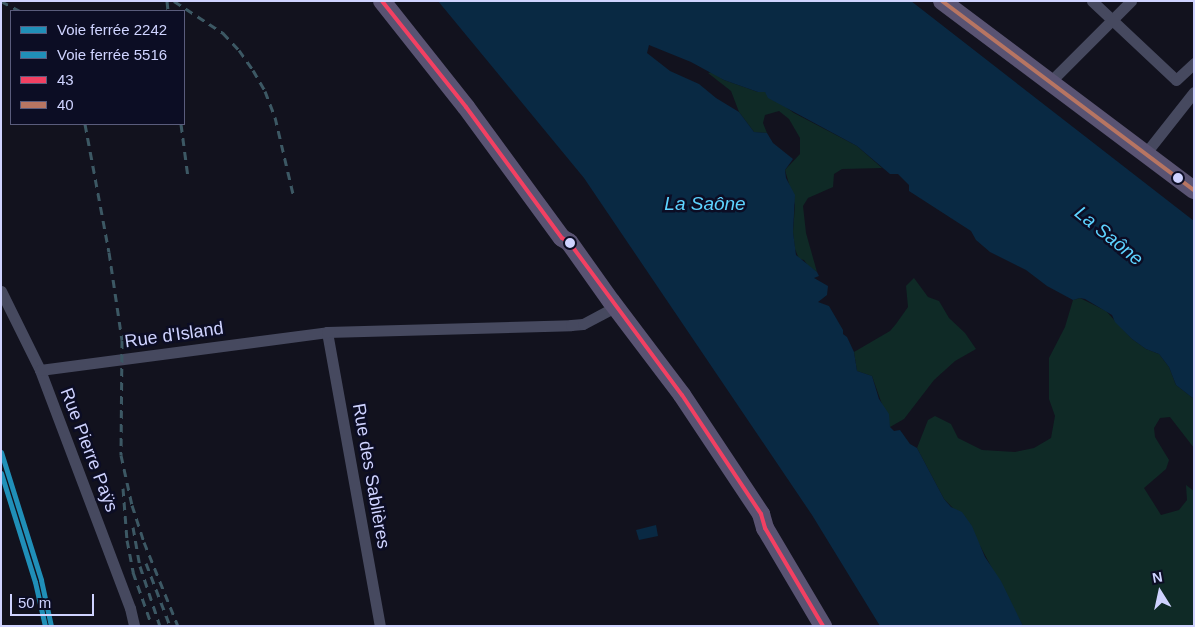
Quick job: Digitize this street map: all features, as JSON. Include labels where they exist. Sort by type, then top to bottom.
[{"type":"main road","points":[[382,1],[466,107],[562,238],[563,246],[705,427],[761,514],[765,528],[823,626]]},
{"type":"main road","points":[[942,1],[1194,190]]},
{"type":"street","points":[[1092,1],[1111,21],[1176,80],[1194,63]]},
{"type":"street","points":[[1049,83],[1131,1]]},
{"type":"street","points":[[1145,154],[1194,92]]},
{"type":"street","name":"Rue Pierre Paÿs","points":[[1,291],[40,370],[130,608],[134,626]]},
{"type":"street","name":"Rue d'Island","points":[[40,370],[327,332],[584,324],[612,309]]},
{"type":"street","name":"Rue des Sablières","points":[[327,332],[380,626]]},
{"type":"green space","points":[[712,72],[724,80],[758,92],[765,92],[794,113],[857,146],[882,168],[842,169],[834,174],[833,187],[808,198],[803,206],[806,233],[817,272],[808,266],[804,260],[799,259],[795,249],[793,232],[795,205],[785,170],[800,154],[800,138],[789,119],[779,111],[765,115],[763,123],[767,133],[754,132],[739,112],[731,91],[708,73]]},
{"type":"green space","points":[[914,278],[928,297],[939,301],[949,318],[965,333],[976,349],[955,361],[934,380],[904,419],[890,427],[872,376],[857,371],[854,352],[890,331],[896,324],[908,307],[906,286]]},
{"type":"green space","points":[[1080,298],[1106,311],[1132,339],[1146,349],[1159,354],[1169,367],[1176,385],[1194,399],[1194,448],[1170,417],[1160,418],[1154,428],[1155,437],[1169,460],[1166,469],[1144,488],[1161,515],[1179,510],[1187,500],[1186,485],[1194,491],[1194,626],[1023,626],[978,542],[944,499],[917,448],[928,420],[935,416],[951,424],[958,438],[982,450],[1015,452],[1034,448],[1051,438],[1055,416],[1049,399],[1049,358],[1065,327],[1073,300]]},
{"type":"water","name":"La Saône","points":[[438,1],[911,1],[1194,221],[1194,399],[1176,385],[1169,367],[1159,354],[1146,349],[1132,339],[1115,322],[1112,315],[1085,299],[1073,300],[1047,286],[1026,270],[990,252],[976,240],[971,231],[909,191],[909,185],[898,174],[890,174],[857,146],[768,98],[765,92],[758,92],[724,80],[691,62],[649,45],[647,53],[670,71],[699,84],[716,98],[739,112],[754,132],[767,133],[773,143],[793,159],[785,170],[786,178],[795,195],[793,232],[796,255],[817,272],[819,276],[814,278],[828,286],[827,295],[818,302],[829,306],[843,330],[843,334],[847,337],[854,352],[857,371],[872,376],[879,399],[889,414],[890,427],[894,431],[900,430],[910,444],[917,448],[944,499],[951,507],[962,512],[972,526],[985,557],[1001,581],[1023,626],[880,626],[812,515],[584,178]]},
{"type":"water","points":[[656,525],[658,536],[639,540],[636,530]]},
{"type":"railway","points":[[1,1],[18,10]]},
{"type":"railway","points":[[167,1],[168,10]]},
{"type":"railway","points":[[174,1],[223,33],[239,50],[253,70],[265,91],[275,117],[293,194]]},
{"type":"railway","points":[[85,125],[109,252],[122,340],[121,455],[132,505],[144,542],[178,626]]},
{"type":"railway","points":[[181,125],[188,177]]},
{"type":"railway","points":[[123,488],[127,540],[133,572],[152,626]]},
{"type":"railway","points":[[133,527],[140,566],[160,626]]},
{"type":"railway","points":[[146,563],[170,626]]},
{"type":"rail line","name":"2242","points":[[1,452],[41,580],[51,626]]},
{"type":"rail line","name":"5516","points":[[1,473],[35,582],[45,626]]},
{"type":"transit line","name":"43","points":[[382,1],[466,107],[562,238],[569,242],[682,395],[761,514],[765,528],[823,626]]},
{"type":"transit line","name":"40","points":[[942,1],[1194,190]]}]
